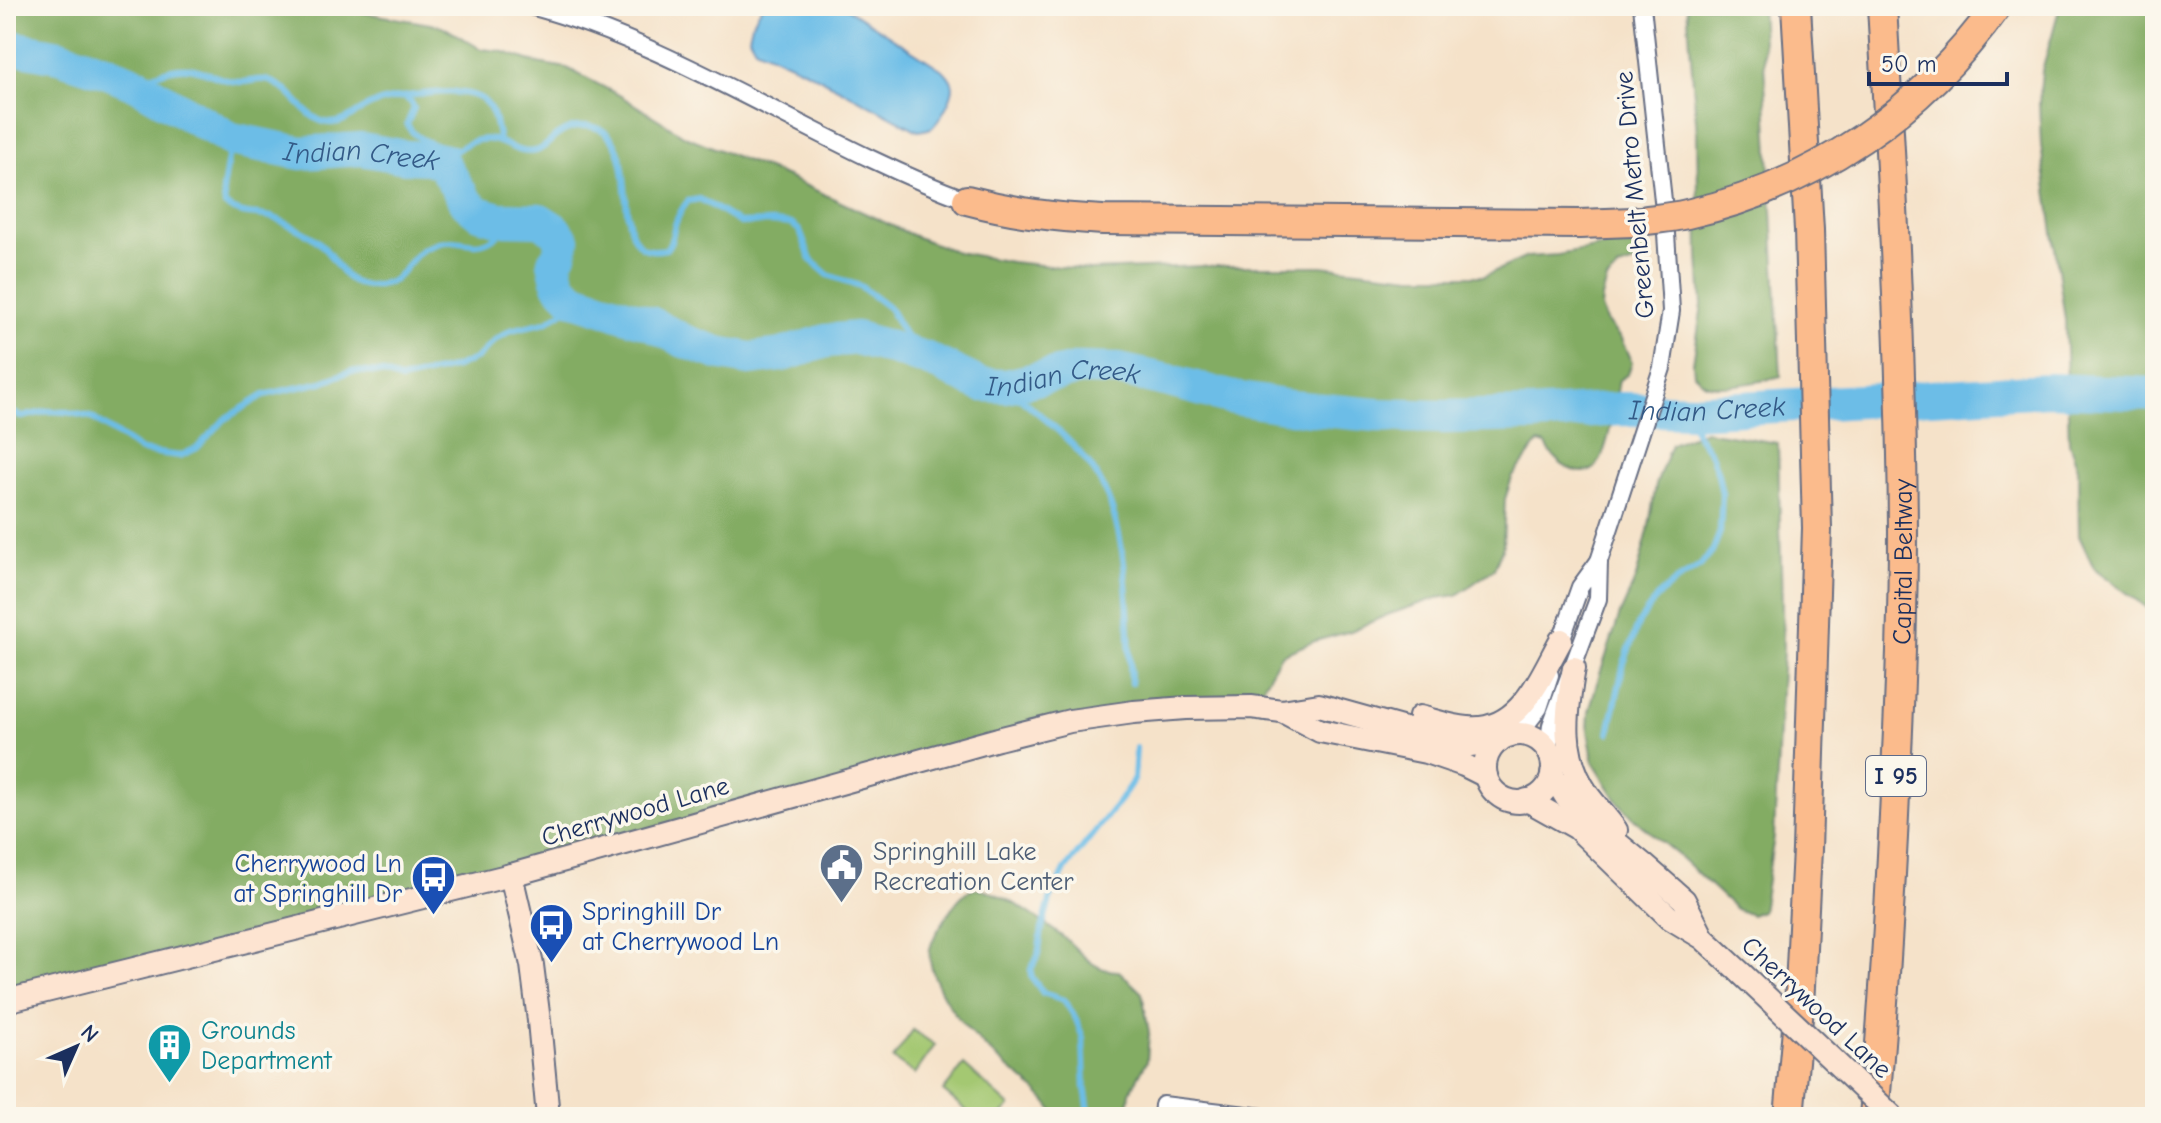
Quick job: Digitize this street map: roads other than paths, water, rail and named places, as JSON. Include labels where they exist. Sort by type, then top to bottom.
[{"type":"highway","points":[[1789,1117],[1799,1006],[1808,835],[1817,528],[1809,230],[1796,6]]},
{"type":"highway","name":"Capital Beltway","points":[[1874,1117],[1892,854],[1903,532],[1895,229],[1882,6]]},
{"type":"highway","points":[[967,200],[1041,216],[1103,220],[1579,224],[1633,222],[1685,214],[1761,192],[1815,168],[1859,142],[1899,113],[1935,80],[1966,47],[1997,6]]},
{"type":"street","points":[[531,6],[669,58],[899,172],[967,200]]},
{"type":"street","name":"Greenbelt Metro Drive","points":[[1548,751],[1551,725],[1598,599],[1599,561],[1662,368],[1671,311],[1665,219],[1642,6]]},
{"type":"street","name":"Greenbelt Metro Drive","points":[[1509,737],[1539,708],[1580,587],[1599,561]]},
{"type":"street","points":[[1369,718],[1403,714],[1469,729],[1501,722],[1526,703],[1561,640]]},
{"type":"street","points":[[1574,668],[1566,711],[1567,738],[1574,767],[1587,795],[1644,865]]},
{"type":"street","name":"Cherrywood Lane","points":[[6,1001],[511,875],[1100,715],[1186,708],[1251,707],[1282,711],[1319,705],[1455,743],[1470,745],[1509,737]]},
{"type":"street","name":"Cherrywood Lane","points":[[1282,711],[1320,731],[1426,752],[1486,776]]},
{"type":"street","points":[[1509,737],[1535,738],[1548,751],[1552,774],[1541,793],[1527,800],[1512,801],[1489,784],[1486,776],[1490,749],[1509,737]]},
{"type":"street","name":"Cherrywood Lane","points":[[1552,774],[1566,797],[1584,816],[1684,900],[1703,938]]},
{"type":"street","name":"Cherrywood Lane","points":[[1527,800],[1577,828],[1670,918],[1703,938],[1893,1117]]},
{"type":"street","points":[[511,875],[532,965],[548,1117]]},
{"type":"street","points":[[1162,1117],[1163,1105],[1263,1117]]},
{"type":"water","points":[[762,6],[843,6],[946,73],[953,87],[951,97],[934,125],[918,131],[806,71],[755,48],[749,37]]},
{"type":"waterway","name":"Indian Creek","points":[[6,46],[59,56],[108,72],[137,84],[231,139],[301,153],[361,149],[429,158],[442,163],[467,203],[479,213],[500,219],[540,220],[554,229],[563,240],[560,254],[554,262],[559,284],[572,298],[650,323],[684,341],[718,353],[750,359],[782,355],[826,341],[857,338],[925,358],[981,385],[1006,386],[1079,369],[1119,370],[1229,397],[1290,407],[1444,417],[1621,409],[1692,411],[2049,390],[2155,394]]},
{"type":"waterway","points":[[137,84],[176,68],[195,69],[236,82],[268,81],[285,90],[309,114],[332,123],[343,121],[371,105],[396,98],[429,93],[462,93],[475,96],[488,105],[499,141]]},
{"type":"waterway","points":[[404,97],[414,108],[407,124],[411,130],[428,142],[456,149]]},
{"type":"waterway","points":[[442,163],[477,140],[493,140],[531,152],[542,149],[569,129],[584,126],[599,129],[611,138],[618,150],[630,227],[634,239],[642,247],[666,249],[684,206],[688,201],[700,199],[740,223],[792,224],[800,231],[811,260],[828,275],[860,286],[889,308],[904,334],[925,358]]},
{"type":"waterway","points":[[231,139],[223,190],[225,205],[243,213],[275,218],[311,237],[324,247],[350,280],[360,284],[371,286],[392,281],[422,250],[439,243],[486,242],[515,218]]},
{"type":"waterway","points":[[6,396],[8,410],[22,417],[48,411],[91,417],[141,451],[180,456],[197,448],[225,419],[264,395],[322,382],[351,371],[382,373],[401,380],[456,367],[477,358],[495,340],[511,330],[546,322],[562,312],[572,298]]},
{"type":"waterway","points":[[6,378],[9,382],[6,396]]},
{"type":"waterway","points":[[1006,386],[1072,444],[1091,467],[1104,490],[1121,542],[1131,683]]},
{"type":"waterway","points":[[1609,733],[1624,663],[1639,622],[1657,597],[1700,566],[1713,550],[1720,532],[1722,494],[1718,474],[1711,454],[1695,432],[1692,411]]},
{"type":"waterway","points":[[1088,1117],[1083,1038],[1076,1019],[1064,1000],[1043,993],[1031,976],[1031,969],[1038,956],[1050,900],[1066,868],[1134,779],[1136,748]]},
{"type":"place","name":"Springhill Lake Recreation Center","points":[[842,905]]},
{"type":"place","name":"Cherrywood Ln at Springhill Dr","points":[[433,917]]},
{"type":"place","name":"Springhill Dr at Cherrywood Ln","points":[[551,965]]},
{"type":"place","name":"Grounds Department","points":[[170,1084]]}]
